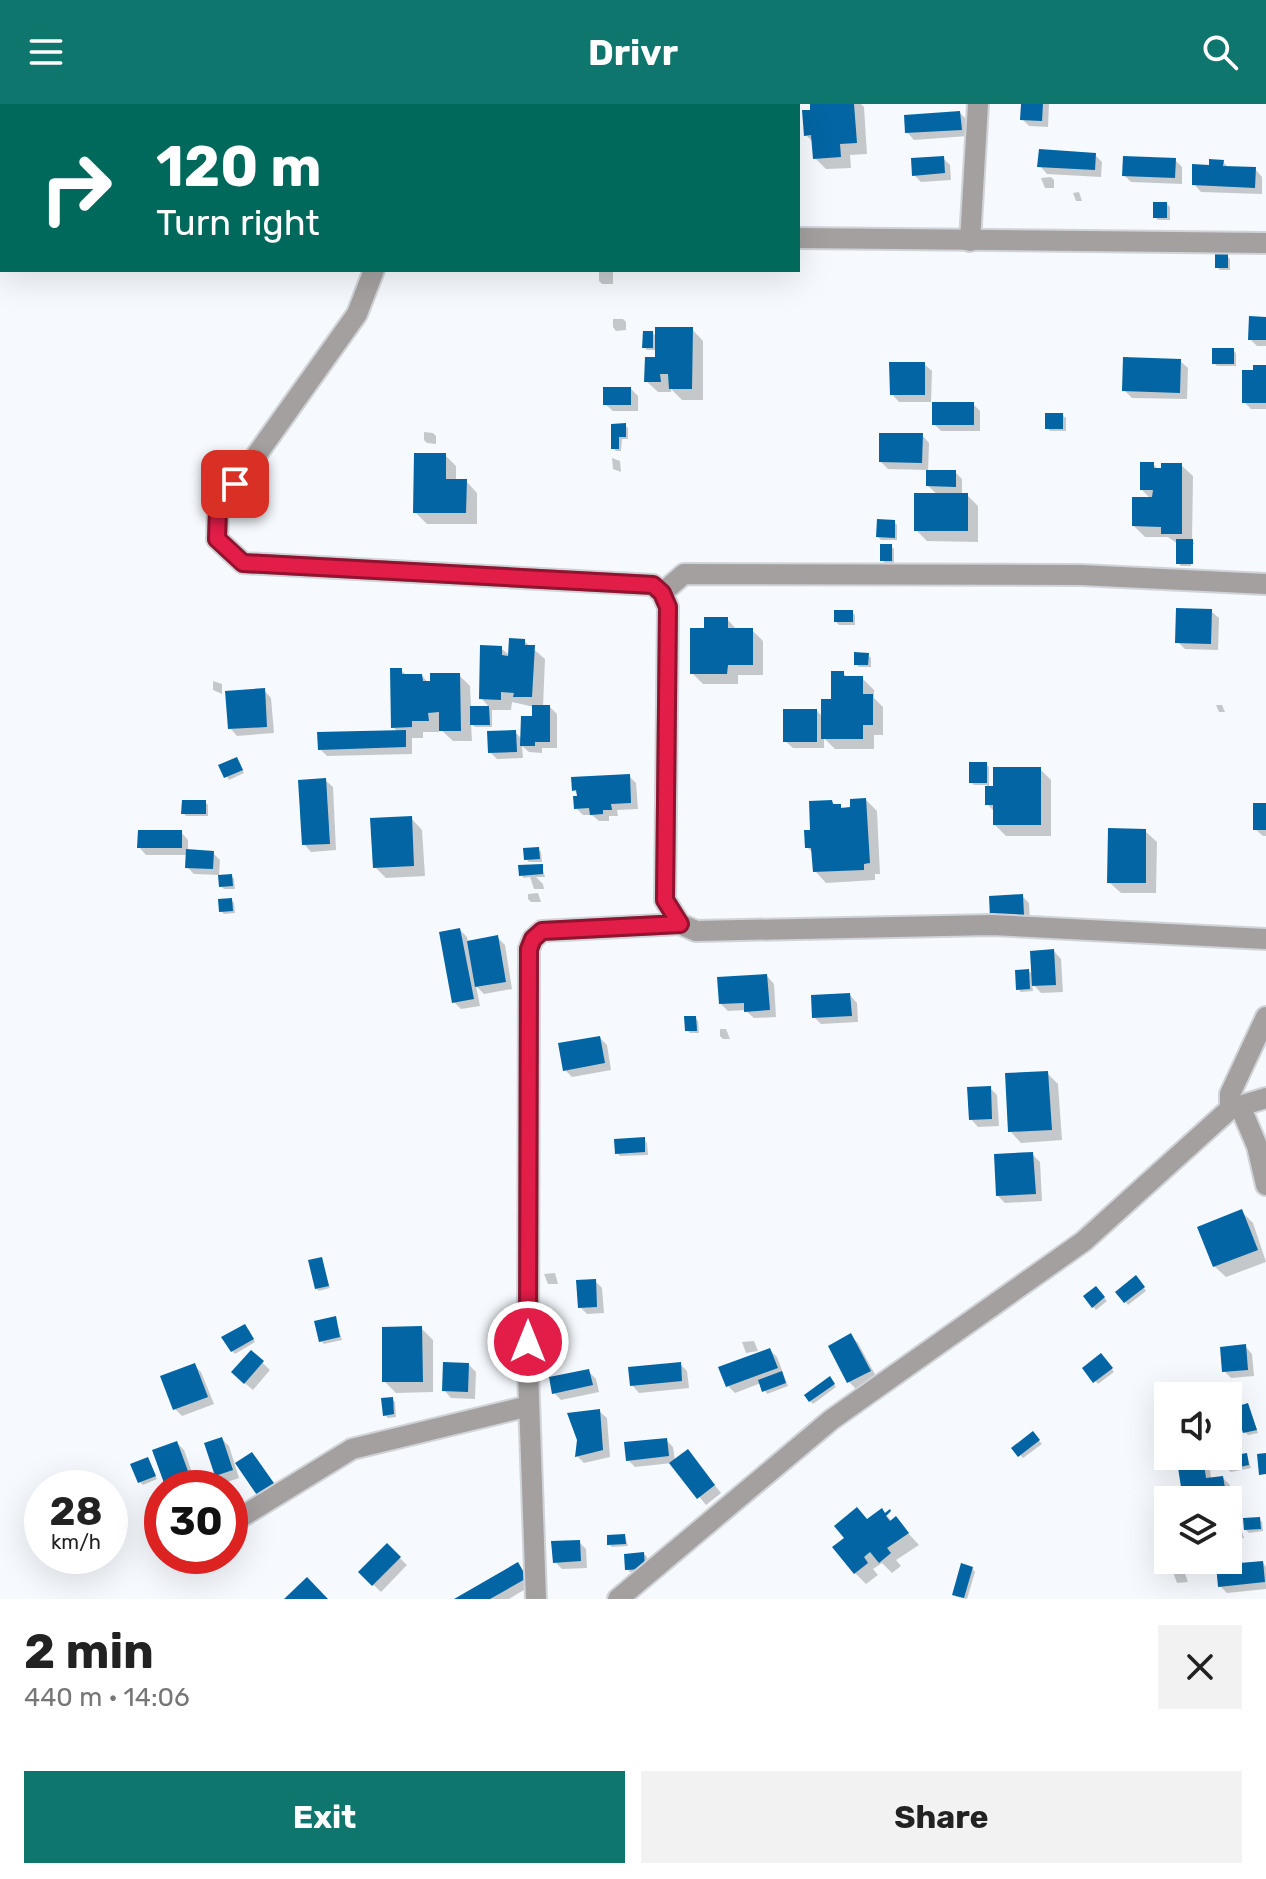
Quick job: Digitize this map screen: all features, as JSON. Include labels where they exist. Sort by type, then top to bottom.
[{"type":"street","points":[[970,241],[978,104]]},
{"type":"street","points":[[800,238],[1266,243]]},
{"type":"street","points":[[373,272],[357,314],[218,509],[217,539],[243,563],[653,585],[662,593],[668,607],[665,900],[680,924]]},
{"type":"street","points":[[662,593],[684,574],[1081,575],[1266,584]]},
{"type":"street","points":[[536,1599],[529,1406],[529,949],[533,939],[542,931],[680,924],[696,931],[992,925],[1266,939]]},
{"type":"street","points":[[1266,1017],[1230,1094],[1257,1146],[1266,1185]]},
{"type":"street","points":[[618,1599],[831,1420],[1084,1241],[1235,1108],[1266,1098]]},
{"type":"street","points":[[248,1513],[352,1449],[529,1406]]},
{"type":"building","points":[[810,104],[854,104],[857,143],[840,144],[841,157],[813,159],[811,135],[804,136],[802,110],[810,110]]},
{"type":"building","points":[[1021,104],[1043,104],[1042,121],[1020,120]]},
{"type":"building","points":[[960,111],[962,130],[905,133],[904,115]]},
{"type":"building","points":[[1039,149],[1096,153],[1095,170],[1037,167]]},
{"type":"building","points":[[944,156],[945,173],[912,176],[911,158]]},
{"type":"building","points":[[1123,156],[1176,158],[1175,178],[1122,176]]},
{"type":"building","points":[[1209,159],[1224,160],[1223,166],[1256,167],[1255,188],[1192,185],[1192,164],[1209,165]]},
{"type":"building","points":[[1153,202],[1167,202],[1167,218],[1153,218]]},
{"type":"building","points":[[1215,254],[1228,254],[1228,268],[1215,268]]},
{"type":"building","points":[[1249,316],[1266,317],[1266,340],[1248,340]]},
{"type":"building","points":[[655,327],[693,327],[692,389],[669,389],[668,374],[660,374],[661,382],[644,382],[645,357],[655,357]]},
{"type":"building","points":[[643,331],[653,331],[653,348],[642,348]]},
{"type":"building","points":[[1212,348],[1234,348],[1234,364],[1212,364]]},
{"type":"building","points":[[1123,357],[1181,359],[1180,393],[1122,391]]},
{"type":"building","points":[[889,362],[925,362],[925,395],[890,395]]},
{"type":"building","points":[[1253,365],[1266,365],[1266,403],[1242,403],[1242,370],[1253,370]]},
{"type":"building","points":[[603,387],[631,387],[631,405],[603,405]]},
{"type":"building","points":[[932,402],[974,402],[974,425],[932,425]]},
{"type":"building","points":[[1045,413],[1063,413],[1063,429],[1045,429]]},
{"type":"building","points":[[626,423],[626,437],[619,437],[619,449],[611,449],[611,424]]},
{"type":"building","points":[[879,433],[923,433],[922,463],[879,462]]},
{"type":"building","points":[[414,453],[446,453],[446,479],[467,479],[466,513],[413,513]]},
{"type":"building","points":[[1140,462],[1154,462],[1154,468],[1161,468],[1161,463],[1182,463],[1182,534],[1161,534],[1161,527],[1132,526],[1132,497],[1152,497],[1153,490],[1140,490]]},
{"type":"building","points":[[926,470],[956,470],[956,487],[926,486]]},
{"type":"building","points":[[914,493],[968,493],[968,531],[914,531]]},
{"type":"building","points":[[877,519],[895,520],[895,538],[876,537]]},
{"type":"building","points":[[1176,539],[1193,539],[1193,564],[1176,564]]},
{"type":"building","points":[[880,544],[892,544],[892,561],[880,561]]},
{"type":"building","points":[[1176,608],[1212,609],[1211,644],[1175,643]]},
{"type":"building","points":[[834,610],[853,610],[853,622],[834,622]]},
{"type":"building","points":[[704,617],[728,617],[728,628],[753,628],[753,665],[728,665],[727,674],[690,674],[690,628],[704,628]]},
{"type":"building","points":[[509,638],[525,639],[525,645],[535,645],[532,697],[513,697],[514,693],[501,692],[501,700],[479,699],[480,645],[502,646],[502,655],[508,656]]},
{"type":"building","points":[[854,652],[869,653],[868,665],[854,665]]},
{"type":"building","points":[[390,668],[402,668],[402,674],[422,674],[423,681],[430,681],[430,673],[460,673],[461,731],[439,731],[439,712],[428,713],[429,721],[412,721],[412,727],[391,728]]},
{"type":"building","points":[[831,671],[844,671],[844,676],[863,676],[863,694],[873,694],[873,725],[863,725],[863,739],[821,739],[821,699],[831,699]]},
{"type":"building","points":[[265,688],[267,727],[228,729],[225,691]]},
{"type":"building","points":[[532,705],[550,705],[550,742],[520,746],[521,716],[532,716]]},
{"type":"building","points":[[470,706],[489,706],[490,725],[470,725]]},
{"type":"building","points":[[783,709],[817,709],[817,742],[783,742]]},
{"type":"building","points":[[406,730],[406,747],[318,750],[317,732]]},
{"type":"building","points":[[516,730],[517,752],[488,753],[487,731]]},
{"type":"building","points":[[237,757],[243,770],[224,778],[218,765]]},
{"type":"building","points":[[969,762],[987,762],[987,783],[969,783]]},
{"type":"building","points":[[993,767],[1041,767],[1041,825],[993,825],[993,805],[985,805],[985,786],[993,786]]},
{"type":"building","points":[[630,774],[631,803],[611,804],[612,810],[603,810],[603,814],[590,815],[589,808],[574,809],[573,796],[577,796],[576,790],[572,791],[571,777]]},
{"type":"building","points":[[326,778],[330,844],[302,845],[298,780]]},
{"type":"building","points":[[866,798],[870,863],[864,864],[864,870],[813,872],[811,848],[805,848],[804,830],[810,830],[809,801],[832,800],[833,804],[841,804],[841,808],[850,807],[850,799]]},
{"type":"building","points":[[182,800],[206,800],[206,814],[181,814]]},
{"type":"building","points":[[1253,803],[1266,803],[1266,830],[1253,830]]},
{"type":"building","points":[[412,816],[414,866],[373,868],[370,818]]},
{"type":"building","points":[[1108,828],[1146,829],[1146,883],[1107,883]]},
{"type":"building","points":[[138,830],[182,830],[182,848],[137,848]]},
{"type":"building","points":[[539,847],[540,859],[524,860],[523,848]]},
{"type":"building","points":[[186,849],[214,851],[213,869],[185,868]]},
{"type":"building","points":[[543,864],[543,874],[519,876],[518,865]]},
{"type":"building","points":[[232,874],[233,886],[219,887],[218,875]]},
{"type":"building","points":[[1023,894],[1024,916],[990,918],[989,896]]},
{"type":"building","points":[[232,898],[233,911],[219,912],[218,899]]},
{"type":"building","points":[[460,928],[474,999],[452,1003],[439,932]]},
{"type":"building","points":[[498,935],[506,982],[475,987],[467,941]]},
{"type":"building","points":[[1054,949],[1056,985],[1032,986],[1030,951]]},
{"type":"building","points":[[1029,969],[1030,989],[1016,990],[1015,970]]},
{"type":"building","points":[[767,974],[770,1010],[744,1012],[744,1003],[719,1004],[717,977]]},
{"type":"building","points":[[850,993],[852,1016],[812,1018],[811,995]]},
{"type":"building","points":[[684,1016],[696,1016],[697,1031],[685,1031]]},
{"type":"building","points":[[600,1036],[605,1063],[563,1071],[558,1043]]},
{"type":"building","points":[[1048,1071],[1052,1130],[1008,1132],[1005,1073]]},
{"type":"building","points":[[991,1086],[992,1119],[969,1120],[967,1087]]},
{"type":"building","points":[[645,1137],[645,1152],[615,1154],[614,1139]]},
{"type":"building","points":[[1033,1152],[1036,1194],[996,1196],[994,1154]]},
{"type":"building","points":[[1242,1209],[1258,1250],[1213,1267],[1197,1227]]},
{"type":"building","points":[[322,1257],[329,1286],[315,1289],[308,1260]]},
{"type":"building","points":[[1136,1275],[1145,1287],[1124,1303],[1115,1292]]},
{"type":"building","points":[[596,1279],[597,1307],[578,1308],[576,1280]]},
{"type":"building","points":[[1096,1286],[1105,1297],[1092,1308],[1083,1296]]},
{"type":"building","points":[[336,1316],[340,1337],[319,1342],[314,1321]]},
{"type":"building","points":[[245,1324],[254,1339],[231,1352],[221,1337]]},
{"type":"building","points":[[422,1326],[423,1382],[382,1382],[382,1327]]},
{"type":"building","points":[[851,1333],[871,1371],[847,1383],[828,1346]]},
{"type":"building","points":[[1246,1344],[1248,1370],[1222,1372],[1220,1347]]},
{"type":"building","points":[[770,1348],[778,1368],[726,1387],[718,1367]]},
{"type":"building","points":[[251,1350],[264,1361],[244,1384],[231,1372]]},
{"type":"building","points":[[1101,1353],[1113,1368],[1093,1383],[1082,1368]]},
{"type":"building","points":[[443,1362],[469,1363],[468,1392],[442,1391]]},
{"type":"building","points":[[681,1362],[682,1381],[630,1386],[628,1367]]},
{"type":"building","points":[[195,1363],[208,1397],[173,1410],[160,1376]]},
{"type":"building","points":[[589,1369],[593,1385],[552,1394],[549,1377]]},
{"type":"building","points":[[782,1371],[786,1383],[762,1392],[758,1380]]},
{"type":"building","points":[[830,1376],[835,1384],[809,1402],[804,1395]]},
{"type":"building","points":[[393,1397],[394,1414],[383,1416],[381,1398]]},
{"type":"building","points":[[1248,1403],[1257,1430],[1243,1433],[1242,1405]]},
{"type":"building","points":[[600,1409],[603,1450],[575,1457],[577,1440],[567,1413]]},
{"type":"building","points":[[1033,1431],[1040,1440],[1018,1457],[1011,1448]]},
{"type":"building","points":[[222,1437],[233,1470],[213,1470],[204,1443]]},
{"type":"building","points":[[667,1438],[669,1456],[626,1461],[624,1442]]},
{"type":"building","points":[[177,1441],[188,1470],[159,1470],[152,1450]]},
{"type":"building","points":[[688,1449],[715,1485],[697,1499],[669,1463]]},
{"type":"building","points":[[252,1452],[276,1486],[259,1498],[248,1482],[248,1470],[240,1470],[235,1463]]},
{"type":"building","points":[[1247,1453],[1249,1465],[1242,1467],[1242,1454]]},
{"type":"building","points":[[1266,1453],[1266,1474],[1259,1475],[1257,1454]]},
{"type":"building","points":[[148,1457],[153,1470],[144,1470],[144,1481],[138,1483],[130,1464]]},
{"type":"building","points":[[1178,1470],[1205,1470],[1206,1478],[1223,1476],[1225,1486],[1181,1486]]},
{"type":"building","points":[[857,1507],[867,1519],[882,1508],[885,1513],[890,1509],[886,1516],[890,1521],[896,1516],[909,1533],[887,1548],[891,1553],[879,1563],[870,1552],[864,1557],[868,1563],[854,1574],[832,1547],[844,1538],[834,1526]]},
{"type":"building","points":[[1260,1517],[1261,1529],[1244,1530],[1243,1518]]},
{"type":"building","points":[[625,1534],[626,1544],[607,1545],[607,1535]]},
{"type":"building","points":[[580,1540],[581,1561],[553,1563],[551,1541]]},
{"type":"building","points":[[387,1543],[401,1557],[372,1586],[358,1572]]},
{"type":"building","points":[[644,1552],[645,1569],[625,1570],[624,1554]]},
{"type":"building","points":[[1263,1561],[1265,1582],[1218,1587],[1217,1574],[1242,1574],[1242,1563]]},
{"type":"building","points":[[518,1562],[527,1578],[490,1599],[454,1599]]},
{"type":"building","points":[[961,1563],[973,1567],[964,1598],[952,1595]]},
{"type":"building","points":[[307,1577],[328,1599],[284,1599]]},
{"type":"route","points":[[235,484],[218,509],[217,539],[243,563],[653,585],[662,593],[668,607],[665,900],[680,924],[572,927],[542,931],[533,939],[529,949],[528,1342]]}]
